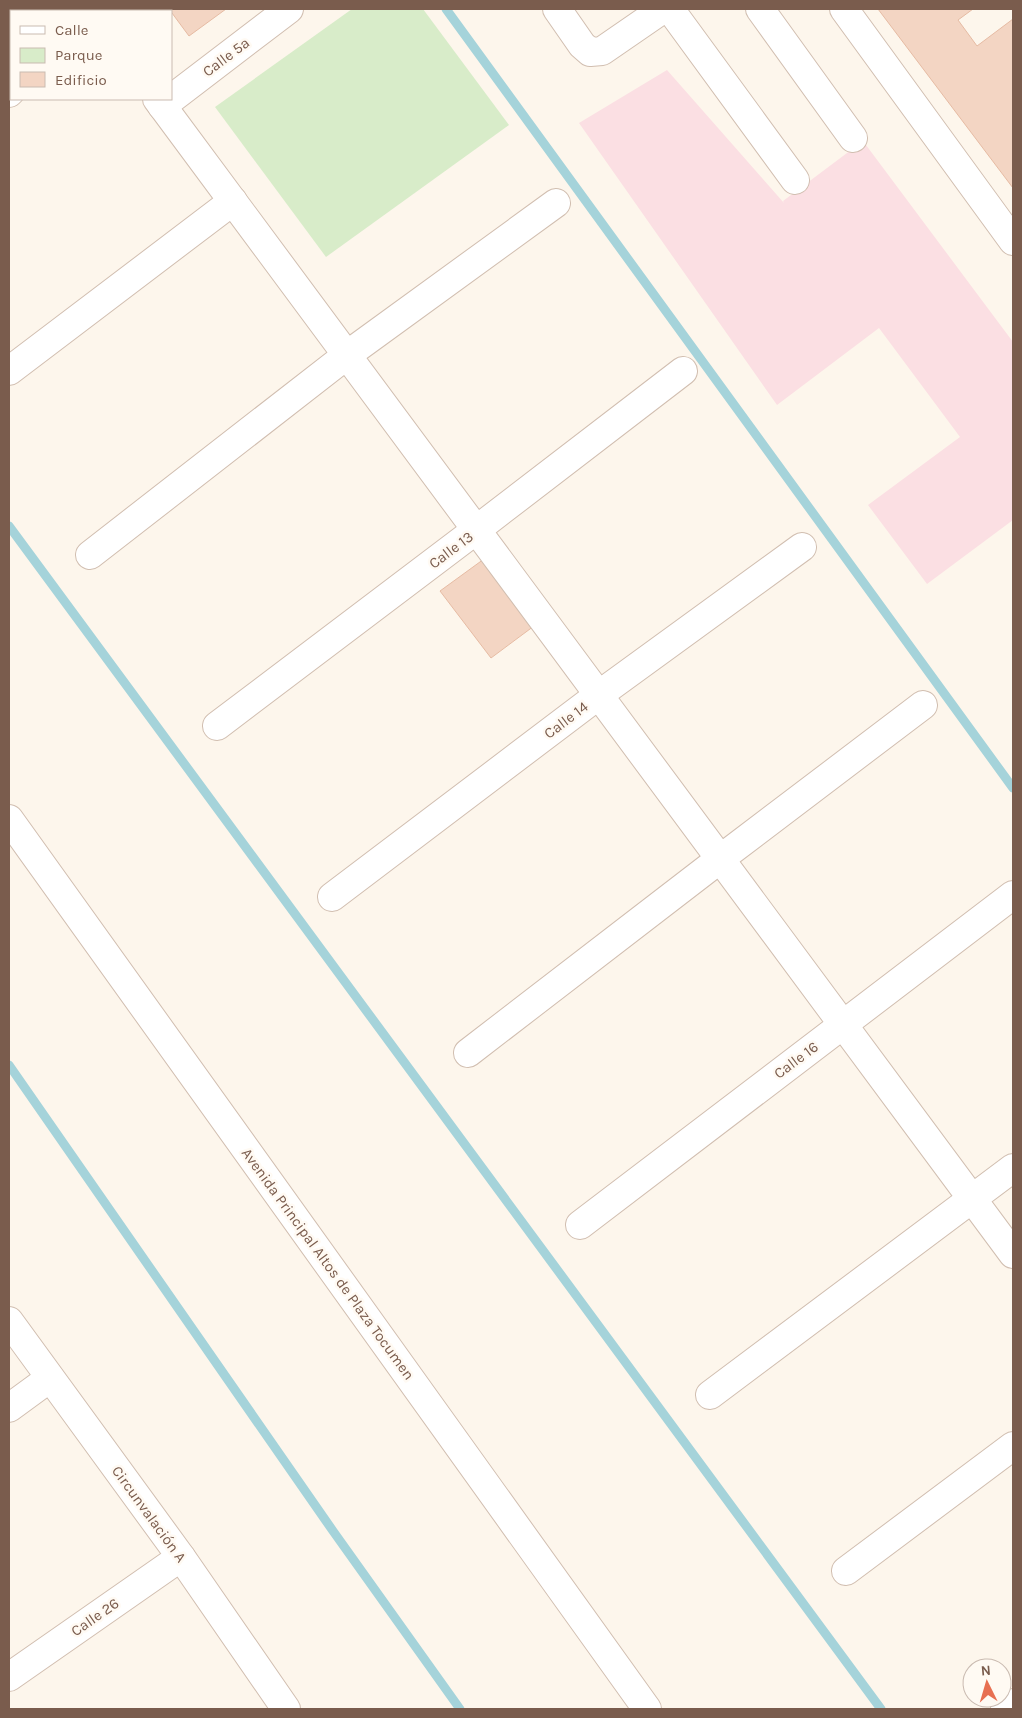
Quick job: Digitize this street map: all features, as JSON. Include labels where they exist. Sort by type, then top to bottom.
[{"type":"street","name":"Calle 5a","points":[[172,93],[289,9]]},
{"type":"street","points":[[557,9],[582,45],[590,52],[602,51],[663,9]]},
{"type":"street","points":[[670,9],[795,180]]},
{"type":"street","points":[[760,9],[853,138]]},
{"type":"street","points":[[844,9],[1013,241]]},
{"type":"street","points":[[160,102],[1013,1254]]},
{"type":"street","points":[[9,371],[233,201]]},
{"type":"street","points":[[90,555],[347,355],[556,204]]},
{"type":"street","name":"Calle 13","points":[[216,726],[683,371]]},
{"type":"street","name":"Calle 14","points":[[332,897],[600,694],[802,547]]},
{"type":"street","points":[[468,1053],[923,706]]},
{"type":"street","name":"Avenida Principal Altos de Plaza Tocumen","points":[[9,819],[647,1709]]},
{"type":"street","name":"Calle 16","points":[[580,1225],[1013,895]]},
{"type":"street","points":[[710,1395],[973,1200],[1013,1168]]},
{"type":"street","name":"Circunvalación A","points":[[9,1321],[181,1557],[286,1709]]},
{"type":"street","points":[[9,1408],[50,1378]]},
{"type":"street","points":[[846,1571],[1013,1446]]},
{"type":"street","name":"Calle 26","points":[[9,1677],[181,1557]]},
{"type":"street","points":[[1005,1709],[1013,1703]]},
{"type":"shaded area","points":[[667,70],[784,203],[783,201],[863,141],[1013,342],[1013,520],[927,584],[868,505],[960,437],[879,328],[777,405],[579,123]]},
{"type":"green space","points":[[352,9],[423,9],[509,125],[326,257],[215,107]]},
{"type":"building","points":[[226,9],[189,36],[172,13],[172,10],[170,10]]},
{"type":"building","points":[[878,9],[973,9],[958,20],[977,46],[1013,19],[1013,188]]},
{"type":"building","points":[[484,559],[534,626],[491,658],[440,591]]},
{"type":"waterway","points":[[446,9],[1013,788]]},
{"type":"waterway","points":[[9,526],[881,1709]]},
{"type":"waterway","points":[[9,1065],[333,1531],[460,1709]]}]
